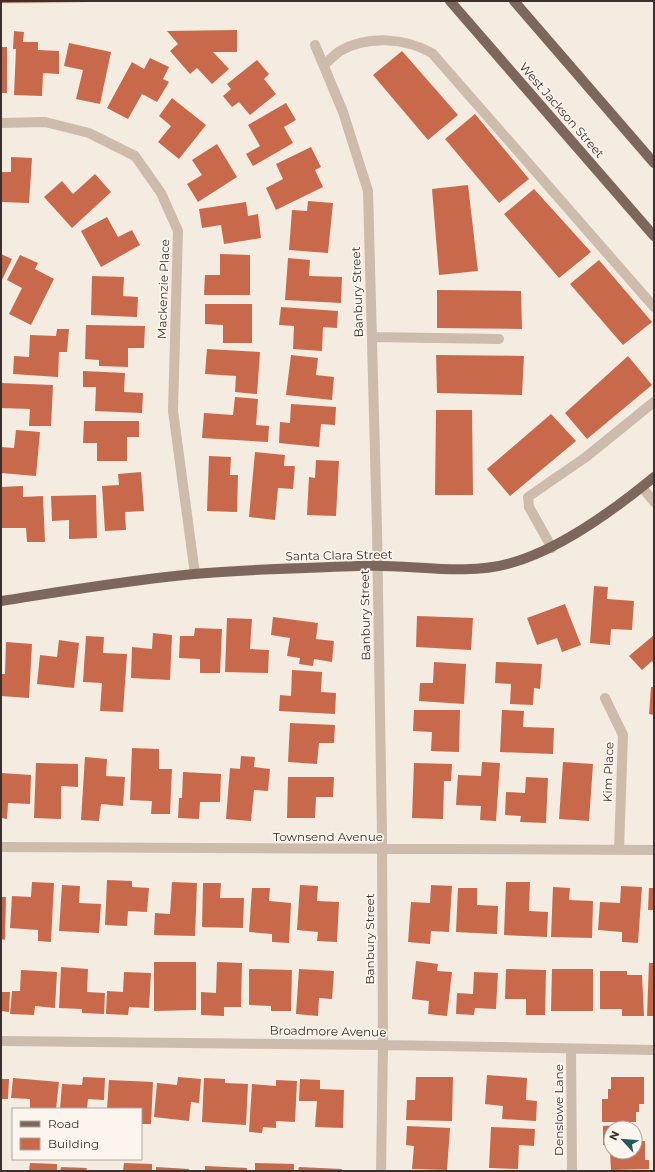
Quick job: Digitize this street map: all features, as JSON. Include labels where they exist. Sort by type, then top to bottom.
[{"type":"main road","name":"West Jackson Street","points":[[450,1],[654,236]]},
{"type":"main road","points":[[514,1],[654,163]]},
{"type":"main road","name":"Santa Clara Street","points":[[1,602],[117,582],[195,574],[377,565],[486,569],[511,564],[552,548],[642,487],[654,477]]},
{"type":"street","points":[[324,65],[341,51],[369,41],[402,41],[421,47],[432,53],[654,307]]},
{"type":"street","name":"Banbury Street","points":[[315,45],[343,112],[368,191],[382,849],[383,1045],[381,1171]]},
{"type":"street","name":"Mackenzie Place","points":[[1,123],[44,122],[82,131],[135,156],[161,193],[178,232],[173,411],[195,574]]},
{"type":"street","points":[[372,337],[499,339]]},
{"type":"street","points":[[552,548],[529,507],[528,497],[586,458],[654,402]]},
{"type":"street","points":[[642,487],[654,502]]},
{"type":"street","name":"Kim Place","points":[[605,698],[622,735],[619,850]]},
{"type":"street","name":"Townsend Avenue","points":[[1,847],[654,850]]},
{"type":"street","name":"Broadmore Avenue","points":[[1,1041],[383,1045],[654,1050]]},
{"type":"street","name":"Denslowe Lane","points":[[571,1049],[572,1171]]},
{"type":"building","points":[[1,1],[90,1],[90,2],[1,3]]},
{"type":"building","points":[[237,30],[237,52],[213,52],[229,69],[212,84],[197,68],[190,74],[170,51],[178,44],[167,31]]},
{"type":"building","points":[[14,31],[24,32],[23,42],[38,42],[38,50],[59,51],[59,74],[43,73],[42,96],[14,95],[16,49],[13,49]]},
{"type":"building","points":[[69,43],[111,52],[100,104],[76,99],[83,70],[64,66]]},
{"type":"building","points":[[1,47],[7,47],[7,93],[1,93]]},
{"type":"building","points":[[402,51],[458,115],[428,140],[373,75]]},
{"type":"building","points":[[150,58],[169,67],[163,79],[169,82],[157,102],[142,94],[128,119],[107,108],[132,62],[144,69]]},
{"type":"building","points":[[257,60],[269,74],[264,79],[276,94],[250,115],[239,102],[232,107],[223,96],[231,89],[227,84]]},
{"type":"building","points":[[172,98],[206,125],[179,159],[158,142],[171,126],[159,116]]},
{"type":"building","points":[[286,103],[296,120],[284,127],[293,143],[253,166],[246,154],[260,146],[248,125]]},
{"type":"building","points":[[475,114],[529,179],[499,203],[445,139]]},
{"type":"building","points":[[217,144],[237,177],[198,202],[187,184],[202,175],[192,160]]},
{"type":"building","points":[[311,147],[321,167],[315,170],[323,187],[276,210],[266,188],[283,179],[276,164]]},
{"type":"building","points":[[11,157],[32,158],[29,203],[1,202],[1,172],[11,172]]},
{"type":"building","points":[[95,174],[111,192],[72,228],[44,197],[62,181],[73,194]]},
{"type":"building","points":[[468,185],[478,271],[439,275],[432,189]]},
{"type":"building","points":[[534,189],[591,252],[559,278],[504,214]]},
{"type":"building","points":[[308,201],[333,203],[328,253],[289,250],[292,210],[307,211]]},
{"type":"building","points":[[246,202],[248,216],[258,214],[261,238],[224,244],[221,225],[202,228],[199,209]]},
{"type":"building","points":[[107,217],[118,237],[132,230],[140,245],[101,267],[81,231]]},
{"type":"building","points":[[1,254],[12,259],[1,282]]},
{"type":"building","points":[[220,254],[250,255],[250,295],[204,295],[205,275],[220,275]]},
{"type":"building","points":[[20,255],[38,263],[35,269],[54,279],[31,325],[9,314],[22,288],[7,280]]},
{"type":"building","points":[[288,258],[310,260],[309,276],[342,277],[341,303],[285,300]]},
{"type":"building","points":[[599,260],[652,322],[623,345],[570,284]]},
{"type":"building","points":[[92,276],[124,277],[123,296],[138,297],[137,317],[91,315]]},
{"type":"building","points":[[437,290],[521,291],[522,329],[437,328]]},
{"type":"building","points":[[205,304],[252,304],[252,343],[223,343],[223,325],[205,324]]},
{"type":"building","points":[[281,307],[338,311],[337,328],[323,327],[322,351],[293,349],[294,326],[279,325]]},
{"type":"building","points":[[86,325],[145,326],[144,348],[128,348],[128,367],[99,366],[99,360],[85,359]]},
{"type":"building","points":[[57,329],[69,329],[67,352],[59,352],[58,377],[13,374],[14,356],[29,357],[30,335],[56,336]]},
{"type":"building","points":[[207,349],[260,352],[257,394],[235,392],[236,376],[205,374]]},
{"type":"building","points":[[291,355],[318,358],[316,375],[334,377],[332,400],[286,395]]},
{"type":"building","points":[[436,355],[524,356],[522,395],[437,393]]},
{"type":"building","points":[[628,356],[652,385],[587,439],[565,413]]},
{"type":"building","points":[[83,371],[125,373],[124,392],[143,393],[142,413],[95,411],[96,387],[83,387]]},
{"type":"building","points":[[1,383],[53,385],[51,426],[29,426],[30,409],[1,408]]},
{"type":"building","points":[[235,397],[258,399],[256,425],[269,426],[268,442],[202,438],[204,413],[233,415]]},
{"type":"building","points":[[291,404],[336,407],[335,425],[321,424],[319,447],[279,443],[280,422],[290,423]]},
{"type":"building","points":[[436,410],[472,410],[473,495],[435,495]]},
{"type":"building","points":[[551,414],[576,441],[510,496],[487,469]]},
{"type":"building","points":[[84,421],[139,421],[139,437],[127,437],[127,461],[97,461],[97,443],[83,443]]},
{"type":"building","points":[[16,430],[40,432],[36,476],[1,473],[1,447],[14,448]]},
{"type":"building","points":[[255,452],[285,455],[284,466],[295,466],[293,489],[278,488],[275,520],[249,517]]},
{"type":"building","points":[[209,456],[231,457],[230,475],[238,475],[237,512],[207,511]]},
{"type":"building","points":[[316,460],[339,461],[336,516],[307,515],[309,477],[315,478]]},
{"type":"building","points":[[141,472],[144,511],[125,512],[126,530],[105,531],[102,486],[119,485],[118,474]]},
{"type":"building","points":[[23,486],[23,497],[43,496],[45,542],[27,542],[26,528],[2,528],[1,487]]},
{"type":"building","points":[[96,495],[97,538],[69,539],[69,520],[52,521],[51,496]]},
{"type":"building","points":[[594,586],[608,587],[607,599],[634,601],[632,630],[611,629],[610,645],[590,643]]},
{"type":"building","points":[[565,604],[581,645],[562,652],[557,638],[537,645],[527,618]]},
{"type":"building","points":[[417,616],[473,618],[471,650],[416,647]]},
{"type":"building","points":[[273,617],[318,623],[316,639],[334,641],[332,662],[314,659],[313,666],[299,664],[300,658],[287,656],[290,638],[271,635]]},
{"type":"building","points":[[227,618],[252,619],[250,649],[269,650],[268,673],[225,672]]},
{"type":"building","points":[[195,628],[222,629],[220,673],[200,673],[200,659],[179,658],[180,636],[194,636]]},
{"type":"building","points":[[153,633],[172,635],[170,680],[131,678],[132,647],[152,649]]},
{"type":"building","points":[[654,635],[654,664],[652,661],[642,670],[629,656]]},
{"type":"building","points":[[86,636],[104,637],[103,653],[127,654],[123,712],[100,711],[102,683],[83,682]]},
{"type":"building","points":[[59,640],[79,643],[74,688],[37,684],[40,655],[57,657]]},
{"type":"building","points":[[6,642],[32,644],[29,698],[1,696],[1,674],[5,674]]},
{"type":"building","points":[[434,662],[466,664],[464,704],[419,701],[420,683],[433,683]]},
{"type":"building","points":[[496,662],[542,664],[540,689],[534,688],[533,705],[510,704],[511,684],[495,683]]},
{"type":"building","points":[[292,670],[322,672],[321,692],[336,693],[335,714],[279,711],[280,695],[291,696]]},
{"type":"building","points":[[651,687],[654,687],[654,715],[649,714]]},
{"type":"building","points":[[414,710],[460,710],[459,752],[431,751],[432,732],[413,731]]},
{"type":"building","points":[[502,710],[524,711],[523,727],[554,728],[553,754],[500,752]]},
{"type":"building","points":[[290,723],[335,725],[334,743],[319,743],[317,764],[288,762]]},
{"type":"building","points":[[132,748],[159,749],[159,769],[172,769],[170,814],[151,814],[152,801],[130,800]]},
{"type":"building","points":[[241,756],[255,757],[254,767],[270,769],[268,791],[254,790],[251,821],[226,819],[230,768],[240,769]]},
{"type":"building","points":[[85,757],[107,759],[106,776],[125,777],[123,806],[101,804],[99,821],[81,820]]},
{"type":"building","points":[[482,762],[500,763],[496,821],[480,820],[481,806],[456,805],[458,775],[481,776]]},
{"type":"building","points":[[563,762],[593,764],[589,821],[559,819]]},
{"type":"building","points":[[36,763],[78,764],[78,787],[61,786],[61,819],[34,818]]},
{"type":"building","points":[[414,763],[452,764],[451,781],[444,781],[443,819],[412,818]]},
{"type":"building","points":[[183,772],[221,774],[220,802],[200,802],[199,819],[178,818],[179,798],[182,798]]},
{"type":"building","points":[[1,773],[31,775],[30,804],[8,803],[7,819],[1,818]]},
{"type":"building","points":[[288,777],[334,777],[333,797],[316,797],[315,818],[287,818]]},
{"type":"building","points":[[526,777],[548,778],[546,823],[520,822],[521,816],[505,815],[506,792],[525,793]]},
{"type":"building","points":[[107,880],[132,881],[132,887],[149,888],[147,912],[128,911],[127,926],[105,925]]},
{"type":"building","points":[[32,882],[54,883],[51,942],[38,941],[38,930],[10,928],[12,896],[31,897]]},
{"type":"building","points":[[172,882],[197,883],[195,936],[154,935],[155,913],[170,914]]},
{"type":"building","points":[[506,882],[530,882],[529,911],[548,912],[547,937],[504,935]]},
{"type":"building","points":[[203,883],[221,883],[220,898],[244,898],[243,928],[202,927]]},
{"type":"building","points":[[62,885],[80,886],[79,903],[101,904],[99,933],[59,931]]},
{"type":"building","points":[[300,885],[318,886],[317,901],[339,902],[337,942],[317,941],[318,932],[297,930]]},
{"type":"building","points":[[431,885],[452,886],[449,932],[431,931],[430,944],[408,942],[411,902],[430,903]]},
{"type":"building","points":[[621,886],[642,887],[638,943],[622,942],[622,932],[598,930],[600,902],[620,903]]},
{"type":"building","points":[[553,887],[570,888],[569,900],[593,901],[592,938],[551,937]]},
{"type":"building","points":[[252,888],[270,888],[269,901],[291,903],[289,943],[272,942],[272,934],[249,932]]},
{"type":"building","points":[[458,888],[477,888],[477,905],[498,906],[497,934],[456,932]]},
{"type":"building","points":[[649,888],[654,888],[654,910],[648,910]]},
{"type":"building","points":[[1,897],[6,897],[5,940],[1,939]]},
{"type":"building","points":[[416,961],[438,964],[437,971],[452,972],[447,1016],[428,1014],[429,1001],[412,999]]},
{"type":"building","points":[[154,962],[196,962],[196,1010],[154,1011]]},
{"type":"building","points":[[217,962],[242,963],[241,1007],[224,1007],[224,1016],[201,1015],[201,992],[216,993]]},
{"type":"building","points":[[649,963],[654,963],[654,1016],[647,1016]]},
{"type":"building","points":[[61,967],[88,969],[87,992],[105,993],[104,1014],[82,1013],[82,1009],[59,1008]]},
{"type":"building","points":[[249,969],[292,970],[291,1011],[271,1011],[271,1006],[249,1005]]},
{"type":"building","points":[[299,969],[334,971],[332,999],[319,998],[318,1016],[296,1014]]},
{"type":"building","points":[[506,969],[546,970],[545,1015],[526,1015],[526,999],[505,999]]},
{"type":"building","points":[[552,969],[593,969],[593,1011],[551,1011]]},
{"type":"building","points":[[21,970],[57,972],[55,1008],[35,1006],[34,1015],[10,1014],[12,991],[20,991]]},
{"type":"building","points":[[600,971],[627,971],[627,975],[642,975],[644,1016],[622,1016],[622,1009],[600,1009]]},
{"type":"building","points":[[124,972],[151,973],[149,1008],[129,1007],[128,1015],[106,1014],[107,991],[123,992]]},
{"type":"building","points":[[474,972],[498,973],[496,1009],[475,1008],[474,1015],[456,1014],[457,993],[473,994]]},
{"type":"building","points":[[1,992],[10,992],[9,1012],[1,1011]]},
{"type":"building","points":[[487,1075],[527,1078],[526,1100],[537,1101],[536,1121],[502,1119],[503,1106],[485,1104]]},
{"type":"building","points":[[83,1077],[105,1078],[104,1100],[88,1099],[87,1108],[60,1108],[62,1084],[82,1085]]},
{"type":"building","points":[[178,1077],[201,1079],[199,1103],[191,1102],[189,1121],[154,1117],[157,1083],[177,1085]]},
{"type":"building","points":[[416,1077],[453,1077],[452,1121],[406,1120],[407,1100],[415,1100]]},
{"type":"building","points":[[611,1077],[644,1077],[644,1104],[639,1104],[639,1112],[636,1112],[636,1120],[603,1120],[602,1122],[602,1099],[608,1099],[608,1089],[611,1089]]},
{"type":"building","points":[[13,1078],[59,1082],[56,1108],[30,1108],[30,1099],[11,1098]]},
{"type":"building","points":[[204,1078],[225,1079],[225,1083],[248,1084],[246,1125],[202,1122]]},
{"type":"building","points":[[1,1079],[9,1079],[8,1099],[1,1099]]},
{"type":"building","points":[[300,1079],[320,1080],[320,1089],[344,1090],[343,1128],[315,1127],[317,1101],[299,1101]]},
{"type":"building","points":[[109,1080],[153,1082],[151,1124],[142,1124],[142,1108],[107,1108]]},
{"type":"building","points":[[276,1080],[297,1081],[295,1122],[276,1121],[276,1128],[263,1127],[262,1133],[249,1132],[252,1084],[276,1086]]},
{"type":"building","points":[[407,1126],[450,1128],[447,1170],[412,1169],[414,1146],[406,1145]]},
{"type":"building","points":[[491,1127],[535,1129],[534,1146],[519,1145],[518,1169],[489,1168]]},
{"type":"building","points":[[643,1141],[645,1141],[645,1160],[649,1160],[649,1169],[611,1170],[610,1160],[643,1160]]},
{"type":"building","points":[[30,1163],[57,1164],[57,1171],[29,1171]]},
{"type":"building","points":[[124,1163],[152,1164],[152,1171],[123,1171]]},
{"type":"building","points":[[255,1163],[294,1164],[294,1171],[255,1171]]},
{"type":"building","points":[[205,1166],[247,1168],[247,1171],[205,1171]]},
{"type":"building","points":[[61,1167],[87,1168],[86,1171],[60,1171]]},
{"type":"building","points":[[156,1167],[189,1169],[189,1171],[156,1171]]},
{"type":"building","points":[[299,1167],[342,1169],[342,1171],[298,1171]]}]
